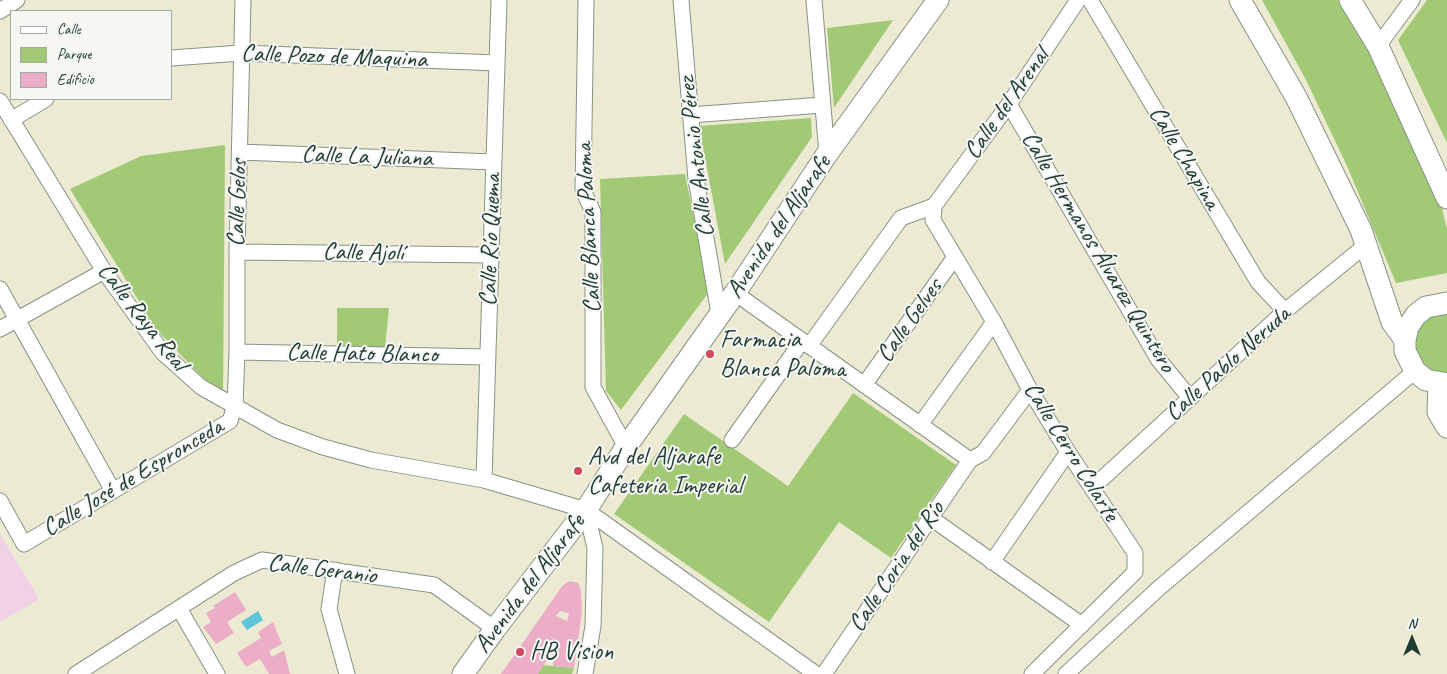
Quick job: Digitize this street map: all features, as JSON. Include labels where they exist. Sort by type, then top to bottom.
[{"type":"main road","name":"Avenida del Aljarafe","points":[[463,674],[586,510],[626,447],[735,293],[827,154],[938,0]]},
{"type":"main road","points":[[1240,0],[1296,97],[1361,230],[1392,322],[1405,340]]},
{"type":"main road","points":[[1350,0],[1378,46],[1447,198]]},
{"type":"main road","points":[[1447,303],[1426,307],[1416,315],[1408,327],[1405,340],[1405,351],[1415,371],[1426,380],[1443,384],[1438,412],[1447,427]]},
{"type":"street","points":[[0,11],[17,0]]},
{"type":"street","name":"Calle Gelos","points":[[235,406],[243,0]]},
{"type":"street","name":"Calle Río Quema","points":[[484,480],[499,0]]},
{"type":"street","name":"Calle Blanca Paloma","points":[[586,0],[583,190],[593,212],[593,387],[626,447]]},
{"type":"street","name":"Calle Antonio Pérez","points":[[681,0],[696,178],[719,314]]},
{"type":"street","points":[[814,0],[827,154]]},
{"type":"street","name":"Calle del Arenal","points":[[934,206],[1009,104],[1078,0]]},
{"type":"street","name":"Calle Chapina","points":[[1090,0],[1258,282],[1285,311]]},
{"type":"street","points":[[1378,46],[1412,0]]},
{"type":"street","name":"Calle Pozo de Maquina","points":[[172,58],[241,53],[496,63]]},
{"type":"street","points":[[11,120],[44,100]]},
{"type":"street","name":"Calle Raya Real","points":[[0,101],[104,271],[163,353],[201,387],[276,430],[323,447],[371,460],[484,480],[586,510],[816,674]]},
{"type":"street","name":"Calle Hermanos Álvarez Quintero","points":[[1009,104],[1158,359],[1190,398]]},
{"type":"street","points":[[690,115],[822,106]]},
{"type":"street","name":"Calle La Juliana","points":[[240,152],[493,162]]},
{"type":"street","points":[[732,440],[901,218],[934,206]]},
{"type":"street","name":"Calle Cerro Colarte","points":[[934,206],[933,220],[994,322],[1030,390],[1068,452],[1136,553],[1135,572],[1032,674]]},
{"type":"street","name":"Calle Pablo Neruda","points":[[1092,488],[1285,311],[1366,245]]},
{"type":"street","name":"Calle Ajolí","points":[[237,252],[490,255]]},
{"type":"street","name":"Calle Gelves","points":[[864,385],[955,258]]},
{"type":"street","points":[[0,329],[104,271]]},
{"type":"street","points":[[0,290],[113,490]]},
{"type":"street","points":[[735,293],[970,460]]},
{"type":"street","points":[[920,424],[994,322]]},
{"type":"street","name":"Calle Hato Blanco","points":[[237,352],[487,356]]},
{"type":"street","points":[[1066,674],[1159,588],[1415,371]]},
{"type":"street","name":"Calle Coria del Río","points":[[824,674],[970,460],[983,453],[1030,390]]},
{"type":"street","name":"Calle José de Espronceda","points":[[0,501],[24,544],[230,421],[235,406]]},
{"type":"street","points":[[992,562],[1068,452]]},
{"type":"street","points":[[585,674],[593,626],[595,548],[586,510]]},
{"type":"street","points":[[931,518],[1082,625]]},
{"type":"street","name":"Calle Geranio","points":[[76,674],[180,610],[234,573],[262,560],[434,585],[495,629]]},
{"type":"street","points":[[336,570],[329,609],[347,674]]},
{"type":"street","points":[[180,610],[217,674]]},
{"type":"shaded area","points":[[0,534],[39,599],[0,622]]},
{"type":"green space","points":[[1262,0],[1338,0],[1369,51],[1441,204],[1447,229],[1447,273],[1396,283],[1347,166],[1305,78]]},
{"type":"green space","points":[[1427,0],[1447,0],[1447,143],[1398,40]]},
{"type":"green space","points":[[893,20],[834,108],[827,28]]},
{"type":"green space","points":[[811,118],[812,137],[725,264],[699,126]]},
{"type":"green space","points":[[225,145],[223,399],[156,329],[70,189],[141,156]]},
{"type":"green space","points":[[685,174],[709,292],[621,410],[606,391],[600,179]]},
{"type":"green space","points":[[337,308],[389,308],[385,348],[337,346]]},
{"type":"green space","points":[[1447,312],[1447,374],[1431,371],[1423,365],[1414,346],[1415,336],[1426,318]]},
{"type":"green space","points":[[853,393],[956,465],[891,558],[839,522],[769,622],[614,514],[684,414],[788,486]]},
{"type":"green space","points":[[543,665],[574,668],[572,674],[538,674]]},
{"type":"water","points":[[258,611],[263,620],[247,630],[241,622]]},
{"type":"building","points":[[570,581],[578,583],[581,590],[582,612],[574,668],[553,666],[554,657],[551,654],[555,648],[543,647],[540,651],[549,657],[538,674],[501,674],[563,585]],"holes":[[[560,611],[569,613],[567,621],[556,616]]]},
{"type":"building","points":[[235,592],[246,610],[227,622],[234,633],[216,644],[203,627],[211,622],[206,613],[215,608],[213,606]]},
{"type":"building","points":[[273,622],[282,644],[269,651],[272,657],[284,650],[290,674],[269,674],[260,659],[246,667],[237,653],[261,638],[258,632]]},
{"type":"place","name":"Farmacia Blanca Paloma","points":[[710,354]]},
{"type":"place","name":"Avd del Aljarafe Cafeteria Imperial","points":[[578,471]]},
{"type":"place","name":"HB Vision","points":[[520,652]]}]
